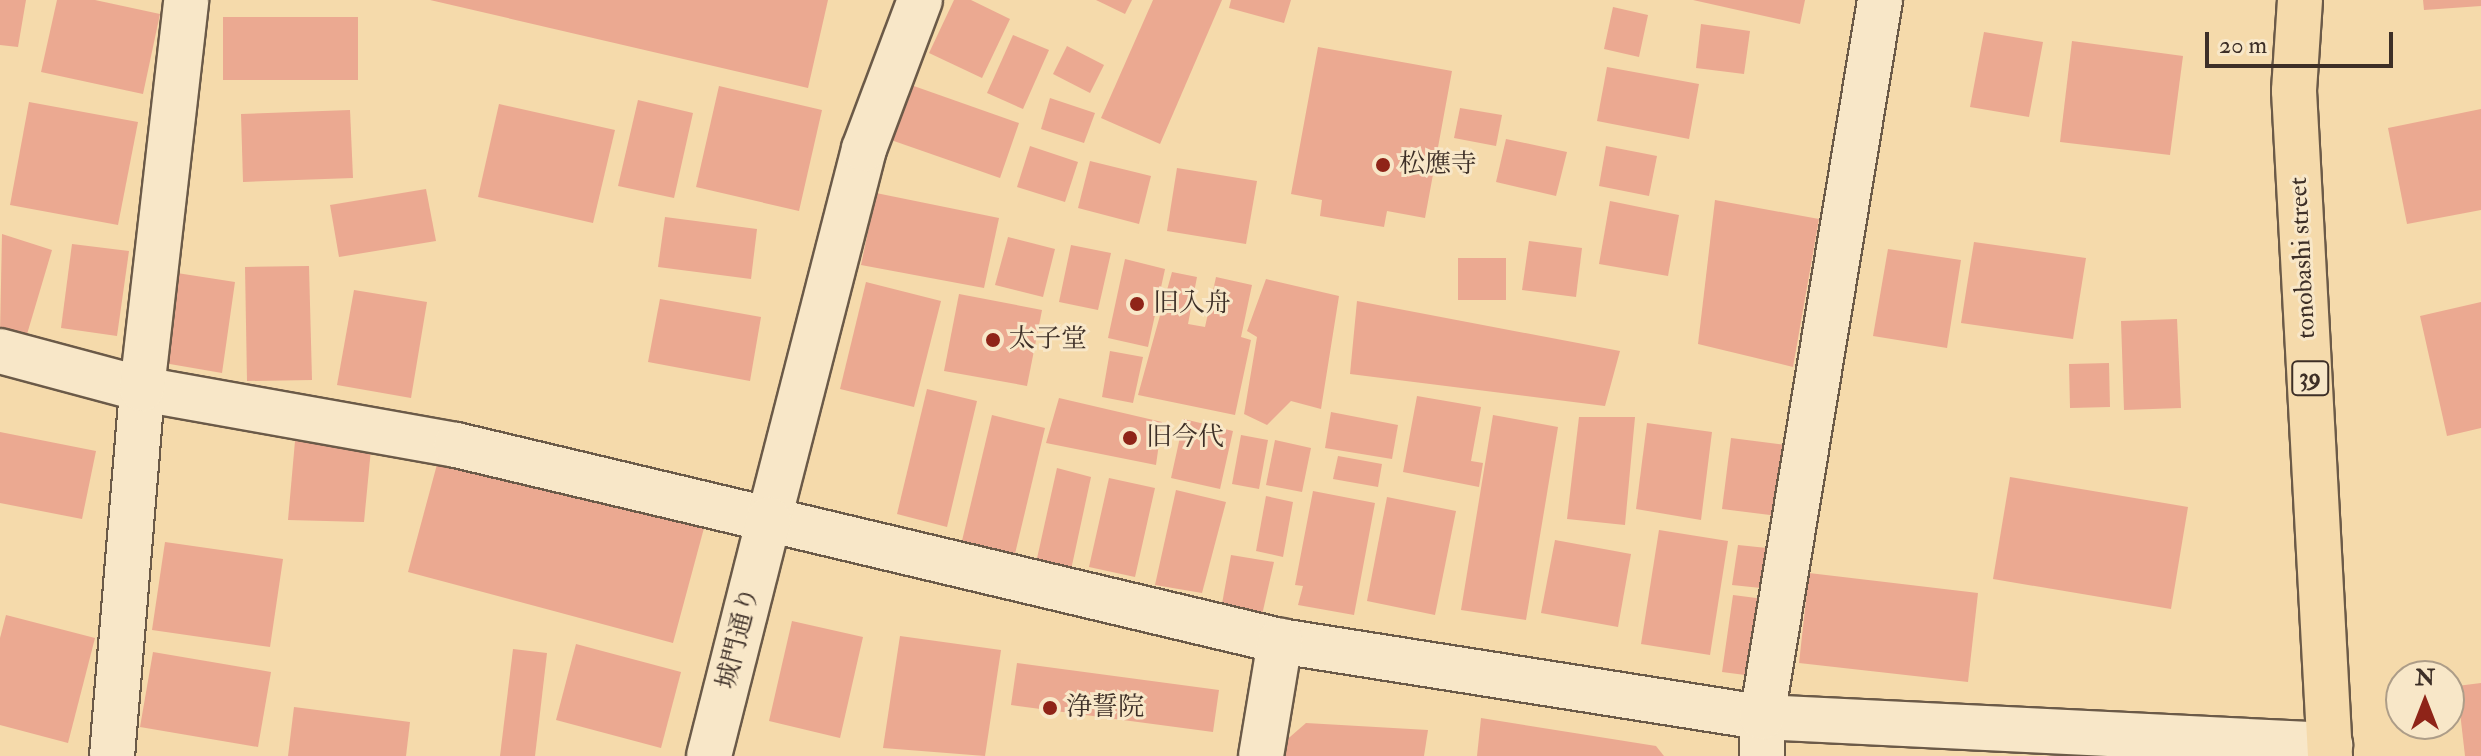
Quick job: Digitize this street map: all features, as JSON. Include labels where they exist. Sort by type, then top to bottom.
[{"type":"main road","name":"tonobashi street","points":[[2300,0],[2294,91],[2330,750]]},
{"type":"street","points":[[112,756],[142,389],[186,0]]},
{"type":"street","name":"城門通り","points":[[709,756],[864,149],[920,0]]},
{"type":"street","points":[[1762,736],[1880,0]]},
{"type":"street","points":[[0,351],[142,389],[456,445],[1280,641],[1762,736],[2330,750]]},
{"type":"street","points":[[1261,756],[1280,641]]},
{"type":"building","points":[[0,0],[26,0],[18,47],[0,45]]},
{"type":"building","points":[[57,0],[95,0],[160,14],[143,94],[41,72]]},
{"type":"building","points":[[430,0],[828,0],[808,88]]},
{"type":"building","points":[[954,0],[971,0],[1010,19],[982,78],[929,53]]},
{"type":"building","points":[[1096,0],[1132,0],[1125,14]]},
{"type":"building","points":[[1153,0],[1222,0],[1160,144],[1101,118]]},
{"type":"building","points":[[1231,0],[1291,0],[1284,23],[1229,8]]},
{"type":"building","points":[[1693,0],[1805,0],[1800,24]]},
{"type":"building","points":[[2423,0],[2481,0],[2481,6],[2424,10]]},
{"type":"building","points":[[1613,7],[1648,15],[1639,57],[1604,49]]},
{"type":"building","points":[[223,17],[358,17],[358,80],[223,80]]},
{"type":"building","points":[[1701,24],[1750,31],[1744,74],[1696,68]]},
{"type":"building","points":[[1984,32],[2043,42],[2029,117],[1970,107]]},
{"type":"building","points":[[1013,35],[1049,50],[1023,109],[987,93]]},
{"type":"building","points":[[2072,41],[2183,56],[2170,155],[2060,142]]},
{"type":"building","points":[[1067,46],[1104,65],[1090,93],[1053,74]]},
{"type":"building","points":[[1318,47],[1452,71],[1425,218],[1387,211],[1384,227],[1320,216],[1322,200],[1291,194]]},
{"type":"building","points":[[1607,67],[1699,84],[1689,139],[1597,121]]},
{"type":"building","points":[[911,85],[1019,123],[1000,178],[891,140]]},
{"type":"building","points":[[719,86],[822,110],[799,211],[696,187]]},
{"type":"building","points":[[1050,98],[1095,113],[1084,143],[1041,129]]},
{"type":"building","points":[[638,100],[693,113],[674,198],[618,186]]},
{"type":"building","points":[[29,102],[138,122],[118,225],[10,205]]},
{"type":"building","points":[[499,104],[615,130],[593,223],[478,197]]},
{"type":"building","points":[[1460,108],[1502,115],[1496,146],[1454,138]]},
{"type":"building","points":[[2481,109],[2481,210],[2407,224],[2388,128]]},
{"type":"building","points":[[350,110],[353,178],[243,182],[241,114]]},
{"type":"building","points":[[1506,139],[1567,152],[1556,196],[1496,182]]},
{"type":"building","points":[[1030,146],[1078,162],[1065,202],[1017,187]]},
{"type":"building","points":[[1606,146],[1657,156],[1649,196],[1599,186]]},
{"type":"building","points":[[1090,161],[1151,176],[1139,224],[1078,208]]},
{"type":"building","points":[[1177,168],[1257,181],[1246,244],[1167,231]]},
{"type":"building","points":[[426,189],[436,241],[339,257],[330,205]]},
{"type":"building","points":[[876,193],[999,218],[984,288],[861,265]]},
{"type":"building","points":[[1715,200],[1819,219],[1793,367],[1698,344]]},
{"type":"building","points":[[1610,201],[1679,215],[1668,276],[1599,264]]},
{"type":"building","points":[[665,217],[757,229],[751,279],[658,267]]},
{"type":"building","points":[[2,234],[52,250],[25,341],[0,334]]},
{"type":"building","points":[[1008,237],[1055,249],[1043,297],[995,285]]},
{"type":"building","points":[[1529,241],[1582,248],[1576,297],[1522,290]]},
{"type":"building","points":[[1974,242],[2086,258],[2073,339],[1961,323]]},
{"type":"building","points":[[72,244],[129,251],[117,336],[61,328]]},
{"type":"building","points":[[1071,245],[1111,253],[1098,310],[1059,302]]},
{"type":"building","points":[[1888,249],[1961,260],[1947,348],[1873,336]]},
{"type":"building","points":[[1458,258],[1506,258],[1506,300],[1458,300]]},
{"type":"building","name":"旧入舟","points":[[1125,259],[1165,269],[1148,347],[1108,338]]},
{"type":"building","points":[[309,266],[312,380],[247,381],[245,267]]},
{"type":"building","points":[[1172,272],[1197,277],[1188,324],[1205,327],[1216,277],[1252,285],[1241,337],[1251,340],[1235,415],[1138,395]]},
{"type":"building","points":[[177,273],[235,282],[222,373],[164,363]]},
{"type":"building","points":[[1266,279],[1339,296],[1321,409],[1291,401],[1267,425],[1244,414],[1257,337],[1247,331]]},
{"type":"building","points":[[866,282],[941,301],[914,407],[840,389]]},
{"type":"building","points":[[354,290],[427,302],[411,398],[337,385]]},
{"type":"building","name":"太子堂","points":[[959,294],[1042,310],[1027,386],[944,371]]},
{"type":"building","points":[[660,299],[761,317],[750,381],[648,362]]},
{"type":"building","points":[[1357,301],[1620,351],[1605,406],[1350,374]]},
{"type":"building","points":[[2481,302],[2481,428],[2447,436],[2420,316]]},
{"type":"building","points":[[2177,319],[2181,408],[2124,410],[2121,321]]},
{"type":"building","points":[[1110,351],[1143,357],[1133,403],[1102,397]]},
{"type":"building","points":[[2109,363],[2110,407],[2070,408],[2069,364]]},
{"type":"building","points":[[927,389],[977,401],[947,527],[897,514]]},
{"type":"building","points":[[1417,396],[1481,407],[1471,461],[1483,463],[1479,487],[1403,472]]},
{"type":"building","points":[[1059,398],[1162,422],[1156,465],[1046,443]]},
{"type":"building","points":[[1331,412],[1398,425],[1392,459],[1325,448]]},
{"type":"building","points":[[992,415],[1045,428],[1014,558],[961,545]]},
{"type":"building","points":[[1493,415],[1558,427],[1526,620],[1461,610]]},
{"type":"building","points":[[1579,417],[1635,417],[1625,525],[1567,519]]},
{"type":"building","points":[[1184,419],[1233,431],[1220,489],[1171,478]]},
{"type":"building","points":[[1647,423],[1712,432],[1701,520],[1636,509]]},
{"type":"building","points":[[0,432],[96,451],[82,519],[0,503]]},
{"type":"building","points":[[1241,435],[1268,440],[1259,489],[1232,484]]},
{"type":"building","points":[[1731,438],[1787,445],[1778,516],[1722,509]]},
{"type":"building","points":[[1275,440],[1311,448],[1302,492],[1266,485]]},
{"type":"building","points":[[295,441],[371,449],[364,522],[288,520]]},
{"type":"building","points":[[1338,456],[1382,464],[1378,487],[1333,479]]},
{"type":"building","points":[[439,457],[704,528],[673,643],[408,572]]},
{"type":"building","points":[[1057,468],[1091,477],[1071,570],[1036,563]]},
{"type":"building","points":[[2010,477],[2188,507],[2171,609],[1993,579]]},
{"type":"building","points":[[1109,478],[1155,488],[1135,577],[1089,567]]},
{"type":"building","points":[[1176,490],[1226,502],[1202,593],[1155,585]]},
{"type":"building","points":[[1313,491],[1375,503],[1354,615],[1298,605],[1303,586],[1295,585]]},
{"type":"building","points":[[1266,496],[1293,502],[1283,557],[1256,551]]},
{"type":"building","points":[[1387,497],[1456,511],[1435,615],[1367,601]]},
{"type":"building","points":[[1659,530],[1728,541],[1710,655],[1641,644]]},
{"type":"building","points":[[1555,540],[1631,554],[1618,627],[1541,613]]},
{"type":"building","points":[[165,542],[283,559],[270,647],[152,630]]},
{"type":"building","points":[[1738,545],[1767,548],[1761,588],[1732,585]]},
{"type":"building","points":[[1231,555],[1274,562],[1262,615],[1221,609]]},
{"type":"building","points":[[1809,573],[1978,593],[1968,682],[1799,663]]},
{"type":"building","points":[[1733,595],[1764,599],[1753,676],[1722,672]]},
{"type":"building","points":[[6,615],[95,638],[68,743],[0,725],[0,638]]},
{"type":"building","points":[[792,621],[863,637],[840,738],[769,721]]},
{"type":"building","points":[[900,636],[1001,650],[985,756],[883,748]]},
{"type":"building","points":[[576,644],[681,672],[661,748],[556,720]]},
{"type":"building","points":[[513,649],[547,653],[535,756],[500,756]]},
{"type":"building","points":[[153,652],[271,672],[258,747],[140,727]]},
{"type":"building","points":[[1017,663],[1219,690],[1213,732],[1011,705]]},
{"type":"building","points":[[2481,683],[2481,756],[2465,756],[2465,685]]},
{"type":"building","points":[[294,707],[410,722],[406,756],[288,756]]},
{"type":"building","points":[[1481,718],[1656,746],[1664,756],[1477,756]]},
{"type":"building","points":[[1306,723],[1428,730],[1424,756],[1282,756],[1283,743]]},
{"type":"place","name":"松應寺","points":[[1383,165]]},
{"type":"place","name":"旧入舟","points":[[1137,304]]},
{"type":"place","name":"太子堂","points":[[993,340]]},
{"type":"place","name":"旧今代","points":[[1130,438]]},
{"type":"place","name":"浄誓院","points":[[1050,708]]}]
